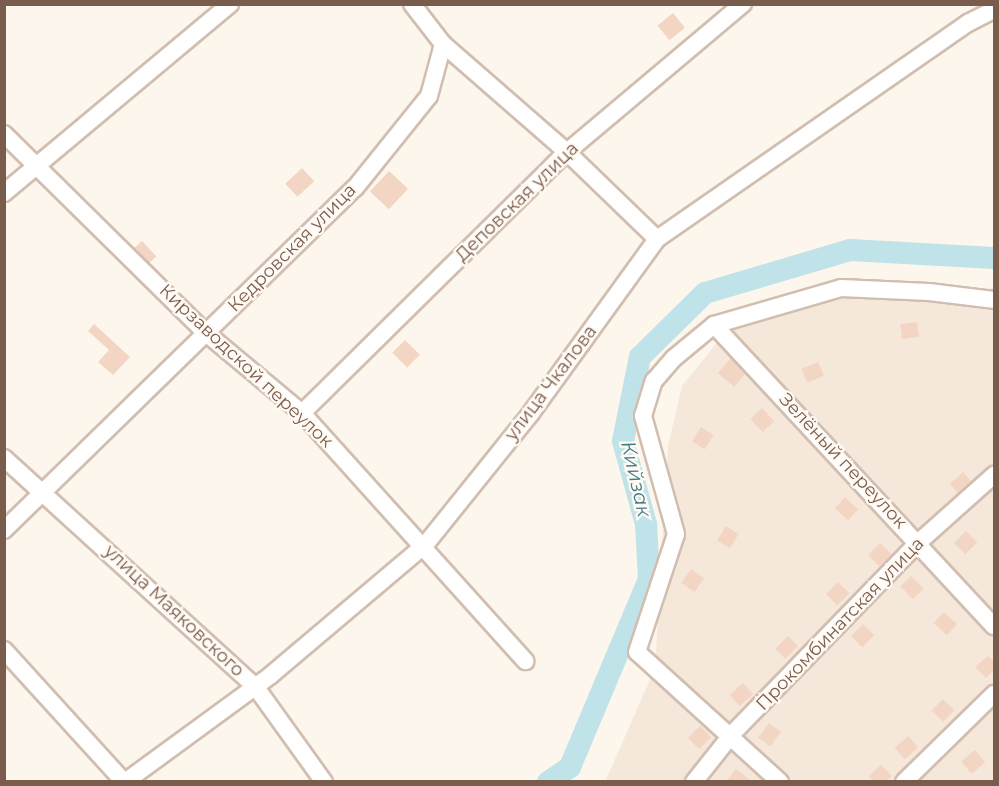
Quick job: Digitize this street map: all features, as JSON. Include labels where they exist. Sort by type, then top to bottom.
[{"type":"street","points":[[4,193],[36,163],[230,4]]},
{"type":"street","points":[[412,4],[443,44],[567,152],[657,239]]},
{"type":"street","name":"Деповская улица","points":[[302,413],[567,152],[743,4]]},
{"type":"street","name":"улица Чкалова","points":[[125,782],[255,686],[425,545],[531,413],[657,239],[968,23],[994,10]]},
{"type":"street","name":"Кедровская улица","points":[[4,530],[355,188],[429,96],[443,44]]},
{"type":"street","name":"Кирзаводской переулок","points":[[4,134],[206,333],[302,413],[425,545],[525,661]]},
{"type":"street","points":[[780,782],[732,734],[637,652],[676,534],[643,416],[654,381],[674,358],[714,325],[841,288],[929,292],[994,300]]},
{"type":"street","name":"Зелёный переулок","points":[[714,325],[919,542],[994,626]]},
{"type":"street","name":"улица Маяковского","points":[[4,458],[255,686],[324,782]]},
{"type":"street","name":"Прокомбинатская улица","points":[[694,782],[732,734],[919,542],[994,475]]},
{"type":"street","points":[[4,650],[125,782]]},
{"type":"street","points":[[904,782],[994,694]]},
{"type":"shaded area","points":[[994,288],[994,781],[605,782],[655,668],[668,446],[682,386],[728,329],[851,296]]},
{"type":"building","points":[[673,13],[685,28],[669,40],[657,26]]},
{"type":"building","points":[[302,168],[314,181],[297,197],[285,184]]},
{"type":"building","points":[[389,171],[408,189],[389,209],[370,191]]},
{"type":"building","points":[[142,241],[156,256],[149,263],[135,248]]},
{"type":"building","points":[[917,322],[919,337],[902,339],[900,324]]},
{"type":"building","points":[[94,324],[130,357],[113,375],[98,362],[109,350],[88,331]]},
{"type":"building","points":[[405,340],[420,355],[407,368],[392,353]]},
{"type":"building","points":[[731,358],[745,374],[734,387],[718,373]]},
{"type":"building","points":[[818,362],[824,376],[807,383],[801,369]]},
{"type":"building","points":[[762,408],[774,421],[763,432],[750,419]]},
{"type":"building","points":[[701,427],[714,435],[705,449],[692,441]]},
{"type":"building","points":[[963,472],[971,481],[958,493],[950,484]]},
{"type":"building","points":[[845,497],[858,509],[848,520],[835,508]]},
{"type":"building","points":[[726,526],[739,534],[730,548],[717,540]]},
{"type":"building","points":[[966,531],[977,542],[965,554],[954,543]]},
{"type":"building","points":[[880,543],[891,554],[879,566],[868,555]]},
{"type":"building","points":[[691,569],[704,578],[694,592],[681,583]]},
{"type":"building","points":[[911,576],[924,589],[913,599],[900,587]]},
{"type":"building","points":[[838,582],[849,593],[837,605],[826,594]]},
{"type":"building","points":[[944,612],[957,624],[947,635],[934,623]]},
{"type":"building","points":[[863,624],[874,635],[862,647],[851,636]]},
{"type":"building","points":[[788,636],[798,646],[785,659],[775,649]]},
{"type":"building","points":[[988,656],[994,662],[994,670],[986,678],[975,667]]},
{"type":"building","points":[[743,683],[753,694],[740,706],[730,695]]},
{"type":"building","points":[[943,699],[954,710],[943,722],[932,710]]},
{"type":"building","points":[[769,723],[781,732],[770,746],[758,737]]},
{"type":"building","points":[[700,726],[711,737],[699,749],[688,738]]},
{"type":"building","points":[[908,736],[918,747],[905,759],[895,748]]},
{"type":"building","points":[[975,750],[985,762],[971,774],[961,762]]},
{"type":"building","points":[[881,765],[892,776],[885,782],[873,782],[869,776]]},
{"type":"building","points":[[736,769],[753,782],[726,782]]},
{"type":"waterway","name":"Кийзак","points":[[548,782],[570,767],[649,579],[646,524],[623,441],[640,357],[705,293],[850,250],[994,258]]}]
